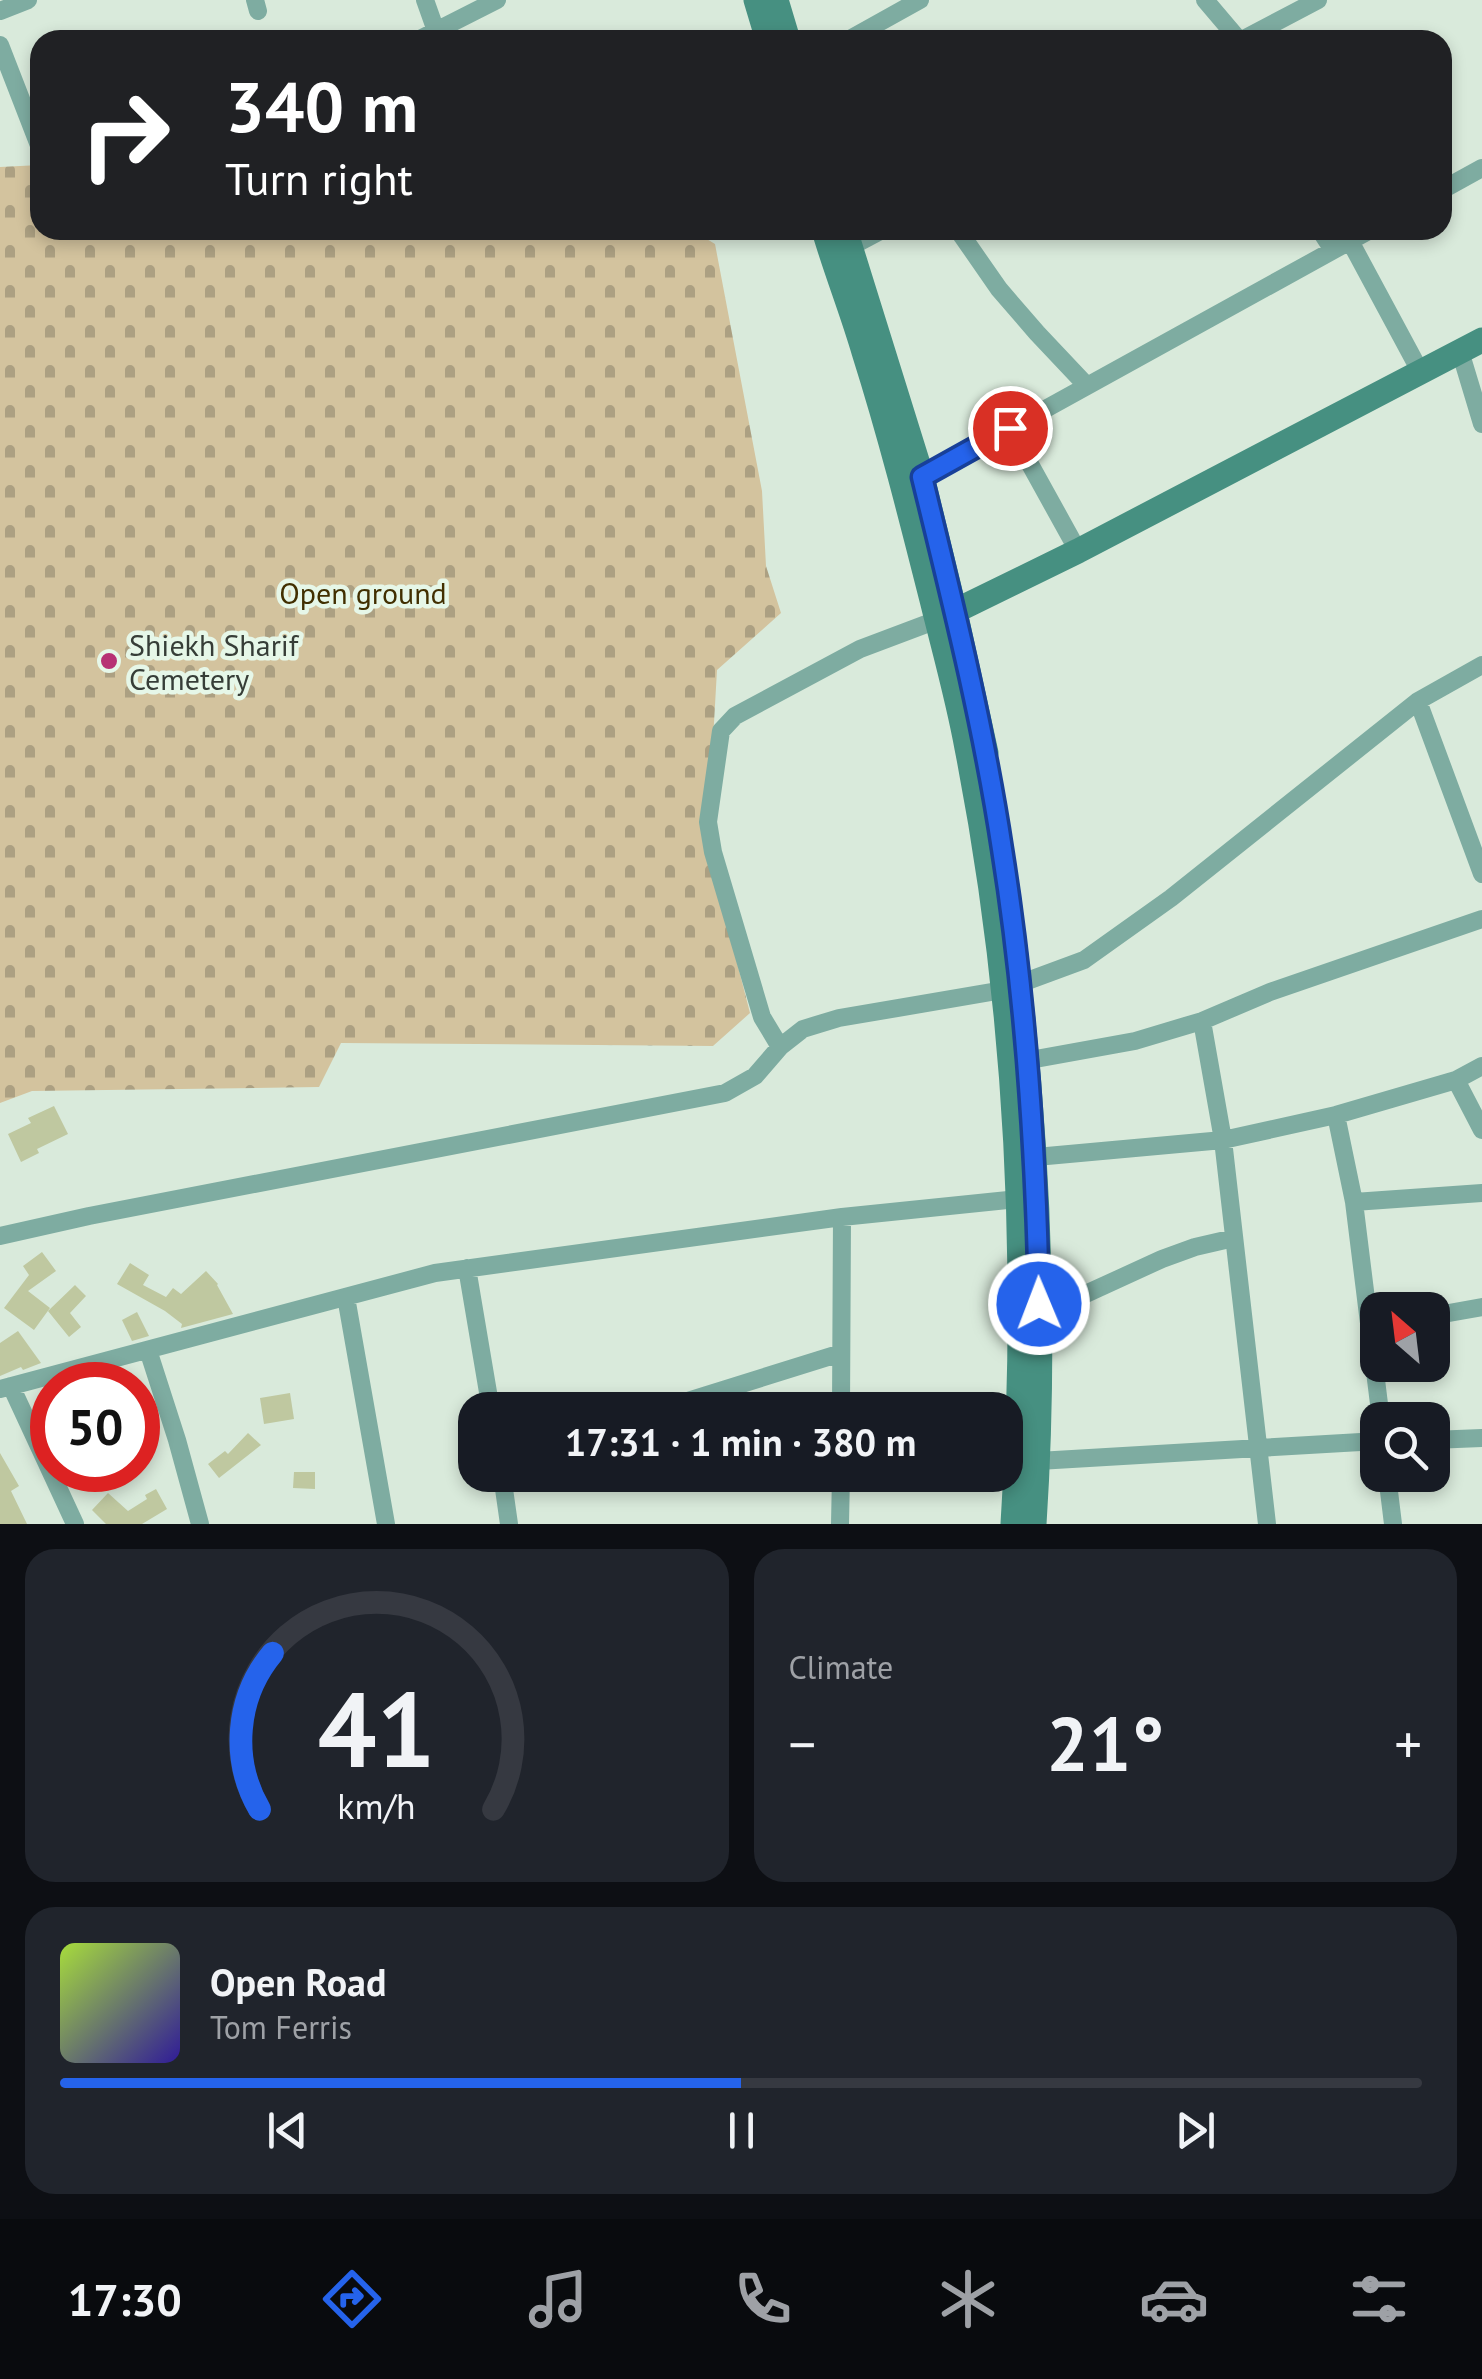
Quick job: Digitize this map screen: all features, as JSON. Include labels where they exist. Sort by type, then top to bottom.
[{"type":"main road","points":[[756,0],[765,30]]},
{"type":"main road","points":[[776,0],[785,30]]},
{"type":"main road","points":[[827,240],[984,740],[1002,849],[1018,1062],[1021,1345],[1013,1524]]},
{"type":"main road","points":[[848,240],[922,477],[946,616]]},
{"type":"main road","points":[[946,616],[1471,346]]},
{"type":"main road","points":[[1018,1062],[1036,1157],[1039,1304],[1034,1524]]},
{"type":"street","points":[[0,11],[28,0]]},
{"type":"street","points":[[425,0],[436,30],[497,0]]},
{"type":"street","points":[[866,30],[920,0]]},
{"type":"street","points":[[1206,0],[1232,30]]},
{"type":"street","points":[[1260,30],[1318,0]]},
{"type":"street","points":[[0,46],[30,122]]},
{"type":"street","points":[[1452,184],[1482,168]]},
{"type":"street","points":[[965,240],[999,289],[1087,386]]},
{"type":"street","points":[[1326,240],[1333,250]]},
{"type":"street","points":[[922,477],[1350,241],[1421,372]]},
{"type":"street","points":[[1471,346],[1482,424]]},
{"type":"street","points":[[1010,428],[1078,551]]},
{"type":"street","points":[[780,1047],[762,1017],[712,852],[708,822],[722,731],[734,716],[845,657],[946,616]]},
{"type":"street","points":[[0,1236],[725,1093],[755,1076],[803,1028],[1012,986],[1084,960],[1171,898],[1418,700],[1482,665]]},
{"type":"street","points":[[1418,700],[1482,874]]},
{"type":"street","points":[[1018,1062],[1135,1041],[1482,918]]},
{"type":"street","points":[[1202,1020],[1223,1140],[1267,1524]]},
{"type":"street","points":[[1036,1157],[1223,1140],[1336,1114],[1456,1080],[1482,1066]]},
{"type":"street","points":[[1456,1080],[1482,1130]]},
{"type":"street","points":[[1336,1114],[1368,1292]]},
{"type":"street","points":[[1354,1202],[1482,1193]]},
{"type":"street","points":[[75,1524],[5,1387],[435,1272],[842,1217],[1018,1200]]},
{"type":"street","points":[[841,1392],[842,1217]]},
{"type":"street","points":[[1039,1304],[1079,1296],[1162,1259],[1234,1238]]},
{"type":"street","points":[[467,1268],[489,1392]]},
{"type":"street","points":[[346,1297],[386,1524]]},
{"type":"street","points":[[1450,1312],[1482,1306]]},
{"type":"street","points":[[148,1350],[200,1524]]},
{"type":"street","points":[[716,1392],[841,1353]]},
{"type":"street","points":[[1450,1439],[1482,1438]]},
{"type":"street","points":[[1038,1461],[1360,1442]]},
{"type":"street","points":[[505,1492],[510,1524]]},
{"type":"street","points":[[840,1524],[841,1492]]},
{"type":"street","points":[[1390,1492],[1393,1524]]},
{"type":"green space","name":"Open ground","points":[[30,166],[30,240],[708,240],[715,244],[762,491],[766,566],[781,613],[717,670],[707,846],[750,1013],[713,1046],[341,1043],[319,1087],[32,1091],[0,1103],[0,167]]},
{"type":"building","points":[[54,1106],[68,1134],[21,1162],[8,1134],[31,1123],[28,1118]]},
{"type":"building","points":[[42,1252],[56,1271],[28,1291],[50,1308],[34,1330],[4,1308],[29,1275],[23,1266]]},
{"type":"building","points":[[130,1263],[149,1275],[143,1285],[166,1297],[173,1288],[181,1294],[206,1271],[218,1284],[233,1314],[181,1328],[182,1324],[165,1311],[117,1284]]},
{"type":"building","points":[[75,1285],[86,1296],[70,1313],[81,1327],[69,1337],[48,1311]]},
{"type":"building","points":[[137,1312],[149,1336],[132,1341],[122,1320]]},
{"type":"building","points":[[18,1331],[40,1362],[30,1362],[30,1367],[0,1376],[0,1343]]},
{"type":"building","points":[[290,1393],[294,1419],[264,1424],[260,1398]]},
{"type":"building","points":[[248,1433],[261,1445],[219,1478],[208,1464],[225,1451],[228,1454]]},
{"type":"building","points":[[0,1453],[19,1486],[11,1491],[27,1524],[0,1524]]},
{"type":"building","points":[[294,1472],[315,1472],[315,1489],[293,1488]]},
{"type":"building","points":[[158,1492],[167,1509],[142,1524],[106,1524],[92,1510],[108,1493],[128,1511],[147,1499],[145,1495]]},
{"type":"place","name":"Shiekh Sharif Cemetery","points":[[109,661]]},
{"type":"route","points":[[1010,428],[922,477],[984,740],[1021,983],[1036,1157],[1039,1304]]}]
